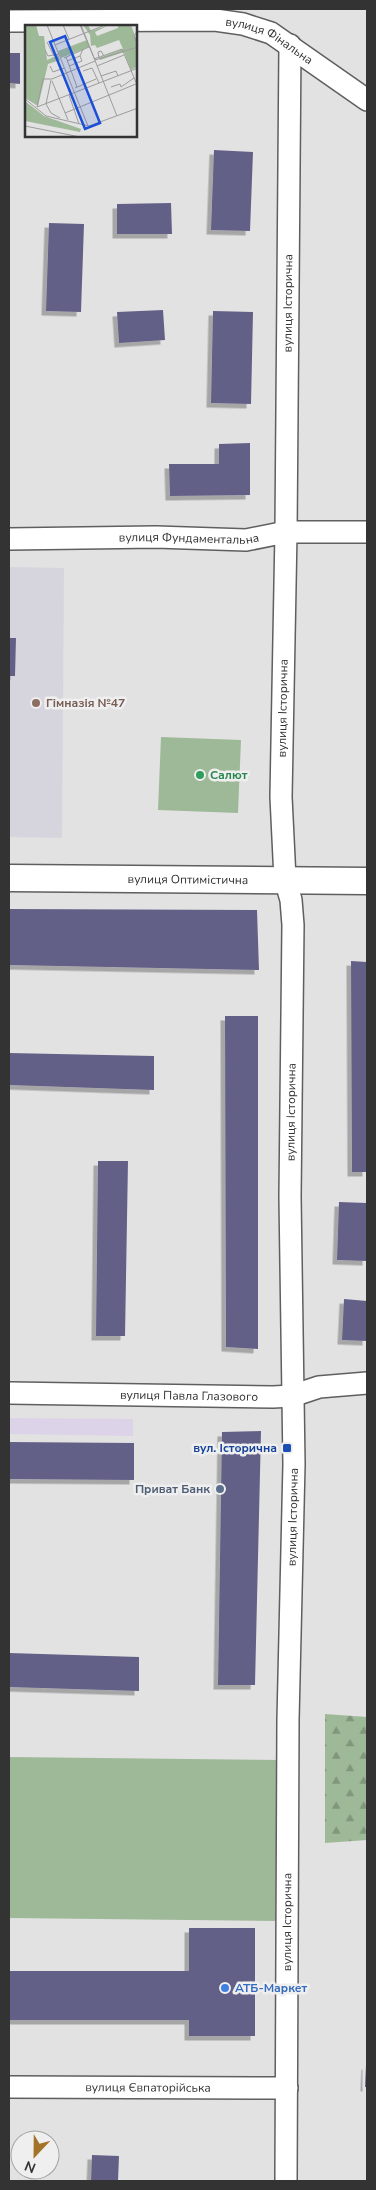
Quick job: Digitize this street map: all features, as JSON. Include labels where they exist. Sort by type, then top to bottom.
[{"type":"street","name":"вулиця Фінальна","points":[[9,21],[215,20],[243,24],[271,33],[367,100]]},
{"type":"street","name":"вулиця Історична","points":[[286,2181],[288,1729],[294,1464],[290,1187],[293,925],[291,900],[285,879],[280,797],[286,532],[290,45]]},
{"type":"street","name":"вулиця Фундаментальна","points":[[9,539],[156,537],[246,540],[286,532],[367,532]]},
{"type":"street","name":"вулиця Оптимістична","points":[[9,878],[367,881]]},
{"type":"street","name":"вулиця Павла Глазового","points":[[9,1393],[184,1397],[292,1396],[319,1387],[367,1383]]},
{"type":"street","name":"вулиця Євпаторійська","points":[[9,2087],[287,2088]]},
{"type":"shaded area","name":"Гімназія №47","points":[[9,567],[64,568],[62,838],[9,837]]},
{"type":"shaded area","points":[[9,1418],[133,1419],[133,1436],[9,1434]]},
{"type":"green space","name":"Салют","points":[[161,737],[241,740],[238,813],[158,810]]},
{"type":"green space","points":[[325,1714],[367,1717],[367,1840],[325,1843]]},
{"type":"green space","points":[[9,1757],[282,1760],[280,1921],[9,1918]]},
{"type":"building","points":[[9,53],[20,53],[20,84],[9,83]]},
{"type":"building","points":[[214,150],[253,152],[250,231],[211,230]]},
{"type":"building","points":[[171,203],[172,234],[117,234],[117,204]]},
{"type":"building","points":[[49,223],[84,224],[81,312],[46,311]]},
{"type":"building","points":[[163,310],[165,340],[119,343],[117,312]]},
{"type":"building","points":[[213,311],[253,312],[251,404],[211,403]]},
{"type":"building","points":[[250,443],[250,495],[170,496],[169,464],[219,464],[219,444]]},
{"type":"building","points":[[9,638],[16,638],[15,676],[9,676]]},
{"type":"building","points":[[9,909],[257,910],[259,970],[9,965]]},
{"type":"building","points":[[351,961],[367,962],[367,1172],[352,1172]]},
{"type":"building","points":[[225,1016],[258,1016],[258,1349],[226,1347]]},
{"type":"building","points":[[9,1053],[154,1056],[154,1090],[9,1085]]},
{"type":"building","points":[[98,1161],[128,1161],[125,1336],[96,1336]]},
{"type":"building","points":[[339,1202],[367,1203],[367,1261],[337,1260]]},
{"type":"building","points":[[344,1299],[367,1301],[367,1341],[342,1340]]},
{"type":"building","points":[[261,1431],[255,1685],[218,1685],[222,1432]]},
{"type":"building","points":[[9,1442],[134,1443],[134,1480],[9,1479]]},
{"type":"building","points":[[9,1653],[139,1657],[139,1691],[9,1687]]},
{"type":"building","points":[[189,1928],[255,1928],[255,2036],[189,2036],[189,2020],[9,2020],[9,1971],[189,1971]]},
{"type":"building","points":[[366,2065],[367,2087],[365,2087]]},
{"type":"building","points":[[92,2155],[119,2156],[118,2181],[91,2181]]},
{"type":"place","name":"Гімназія №47","points":[[36,703]]},
{"type":"place","name":"Салют","points":[[200,775]]},
{"type":"place","name":"вул. Історична","points":[[287,1448]]},
{"type":"place","name":"Приват Банк","points":[[220,1489]]},
{"type":"place","name":"АТБ-Маркет","points":[[225,1988]]}]
